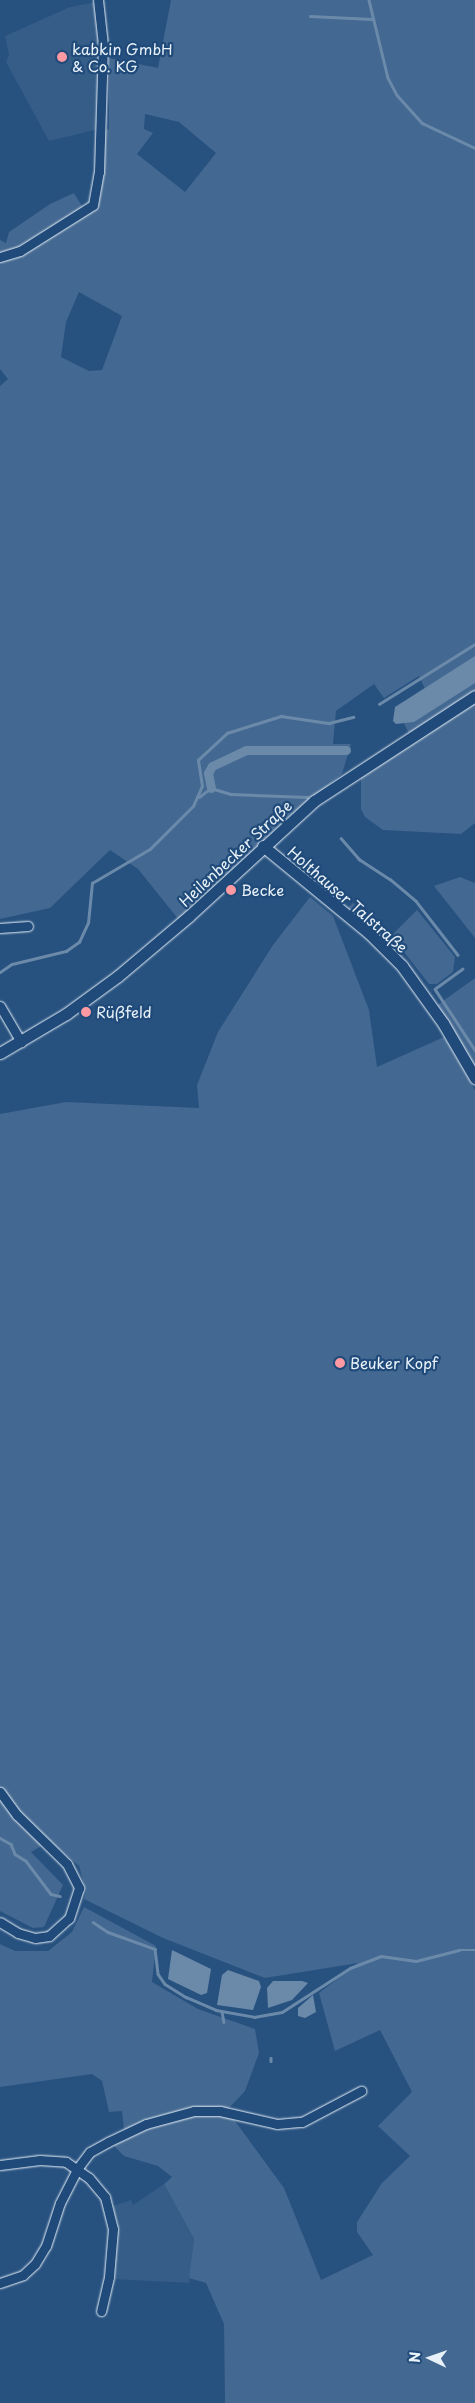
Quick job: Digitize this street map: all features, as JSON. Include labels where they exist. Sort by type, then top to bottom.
[{"type":"main road","name":"Heilenbecker Straße","points":[[0,1053],[21,1042],[118,976],[189,916],[262,846],[314,801],[475,696]]},
{"type":"main road","name":"Holthauser Talstraße","points":[[262,846],[368,933],[402,966],[443,1023],[475,1078]]},
{"type":"street","points":[[0,257],[20,251],[93,205],[99,172],[103,45],[98,0]]},
{"type":"street","points":[[0,928],[28,926]]},
{"type":"street","points":[[0,1006],[21,1042]]},
{"type":"street","points":[[0,1792],[17,1815],[67,1864],[76,1877],[79,1888],[69,1918],[49,1936],[35,1938],[0,1922]]},
{"type":"street","points":[[0,2284],[23,2275],[41,2256],[77,2168],[90,2152],[102,2145],[169,2116],[220,2110],[261,2122],[302,2122],[361,2091]]},
{"type":"street","points":[[0,2165],[57,2159],[77,2168],[105,2197],[114,2230],[109,2277],[101,2311]]},
{"type":"shaded area","points":[[171,0],[475,0],[475,823],[461,834],[383,830],[365,817],[361,809],[361,778],[413,742],[398,711],[426,691],[419,676],[384,698],[374,684],[336,711],[333,744],[351,744],[342,774],[286,819],[179,920],[138,869],[110,850],[50,908],[0,919],[0,386],[8,379],[0,369],[0,240],[6,243],[9,232],[50,204],[74,193],[85,211],[93,205],[102,133],[109,129],[109,58],[158,68]],"holes":[[[145,114],[179,122],[216,153],[185,192],[137,154],[153,133],[144,129]],[[79,292],[122,316],[102,370],[89,371],[61,357],[66,322]]]},
{"type":"shaded area","points":[[96,2],[101,46],[99,129],[49,141],[6,62],[9,55],[5,36],[70,7]]},
{"type":"shaded area","points":[[475,656],[475,683],[414,722],[396,724],[393,721],[395,707]]},
{"type":"shaded area","points":[[460,877],[475,883],[475,938],[434,886]]},
{"type":"shaded area","points":[[310,897],[333,916],[369,1010],[377,1067],[444,1037],[475,1090],[475,2403],[225,2403],[224,2324],[206,2283],[189,2278],[194,2239],[164,2184],[172,2177],[158,2166],[124,2156],[114,2146],[125,2138],[122,2111],[109,2112],[102,2081],[92,2074],[0,2087],[0,1944],[15,1951],[48,1951],[72,1932],[84,1907],[156,1946],[152,1982],[198,2009],[255,2029],[259,2053],[245,2091],[227,2110],[284,2188],[321,2280],[373,2255],[357,2232],[357,2222],[382,2183],[410,2156],[378,2126],[412,2092],[380,2030],[335,2051],[319,1993],[358,1963],[265,1978],[163,1938],[84,1899],[86,1891],[79,1866],[50,1841],[31,1852],[63,1885],[44,1927],[33,1928],[0,1911],[0,1114],[66,1102],[199,1108],[197,1085],[218,1032],[273,945]]},
{"type":"shaded area","points":[[353,903],[393,934],[417,910],[455,957],[453,972],[437,984],[429,984],[404,952],[348,908]]},
{"type":"shaded area","points":[[475,978],[475,1071],[436,1006]]},
{"type":"shaded area","points":[[172,1950],[211,1969],[207,1993],[201,1995],[168,1979]]},
{"type":"shaded area","points":[[228,1970],[259,1981],[261,1987],[253,2010],[217,2005],[222,1975]]},
{"type":"shaded area","points":[[273,1981],[302,1981],[308,1983],[292,2000],[268,2008],[267,1988]]},
{"type":"shaded area","points":[[313,1995],[316,2012],[305,2018],[298,2016],[298,2008]]},
{"type":"shaded area","points":[[164,2184],[194,2239],[189,2283],[114,2279],[118,2225],[113,2206],[131,2200],[133,2205]]},
{"type":"waterway","points":[[369,0],[388,78],[397,95],[422,123],[475,148]]},
{"type":"waterway","points":[[310,16],[372,19]]},
{"type":"waterway","points":[[379,704],[475,644]]},
{"type":"waterway","points":[[0,972],[12,964],[66,951],[79,942],[88,923],[92,883],[150,849],[193,806],[202,786],[198,760],[227,733],[281,716],[329,723],[353,717]]},
{"type":"waterway","points":[[211,788],[208,773],[212,766],[246,750],[346,750]]},
{"type":"waterway","points":[[199,797],[211,788],[231,794],[307,797]]},
{"type":"waterway","points":[[341,838],[359,859],[390,879],[416,901],[458,955]]},
{"type":"waterway","points":[[463,969],[435,989],[475,1050]]},
{"type":"waterway","points":[[0,1838],[11,1844],[15,1854],[26,1861],[51,1894],[60,1896]]},
{"type":"waterway","points":[[93,1922],[108,1932],[155,1949],[158,1974],[165,1984],[186,1997],[216,2010],[254,2017],[282,2012],[350,1968],[381,1956],[416,1961],[459,1950],[475,1950]]},
{"type":"waterway","points":[[222,2012],[224,2022]]},
{"type":"place","name":"kabkin GmbH & Co. KG","points":[[62,57]]},
{"type":"place","name":"Becke","points":[[231,890]]},
{"type":"place","name":"Rüßfeld","points":[[86,1012]]},
{"type":"place","name":"Beuker Kopf","points":[[340,1363]]}]
